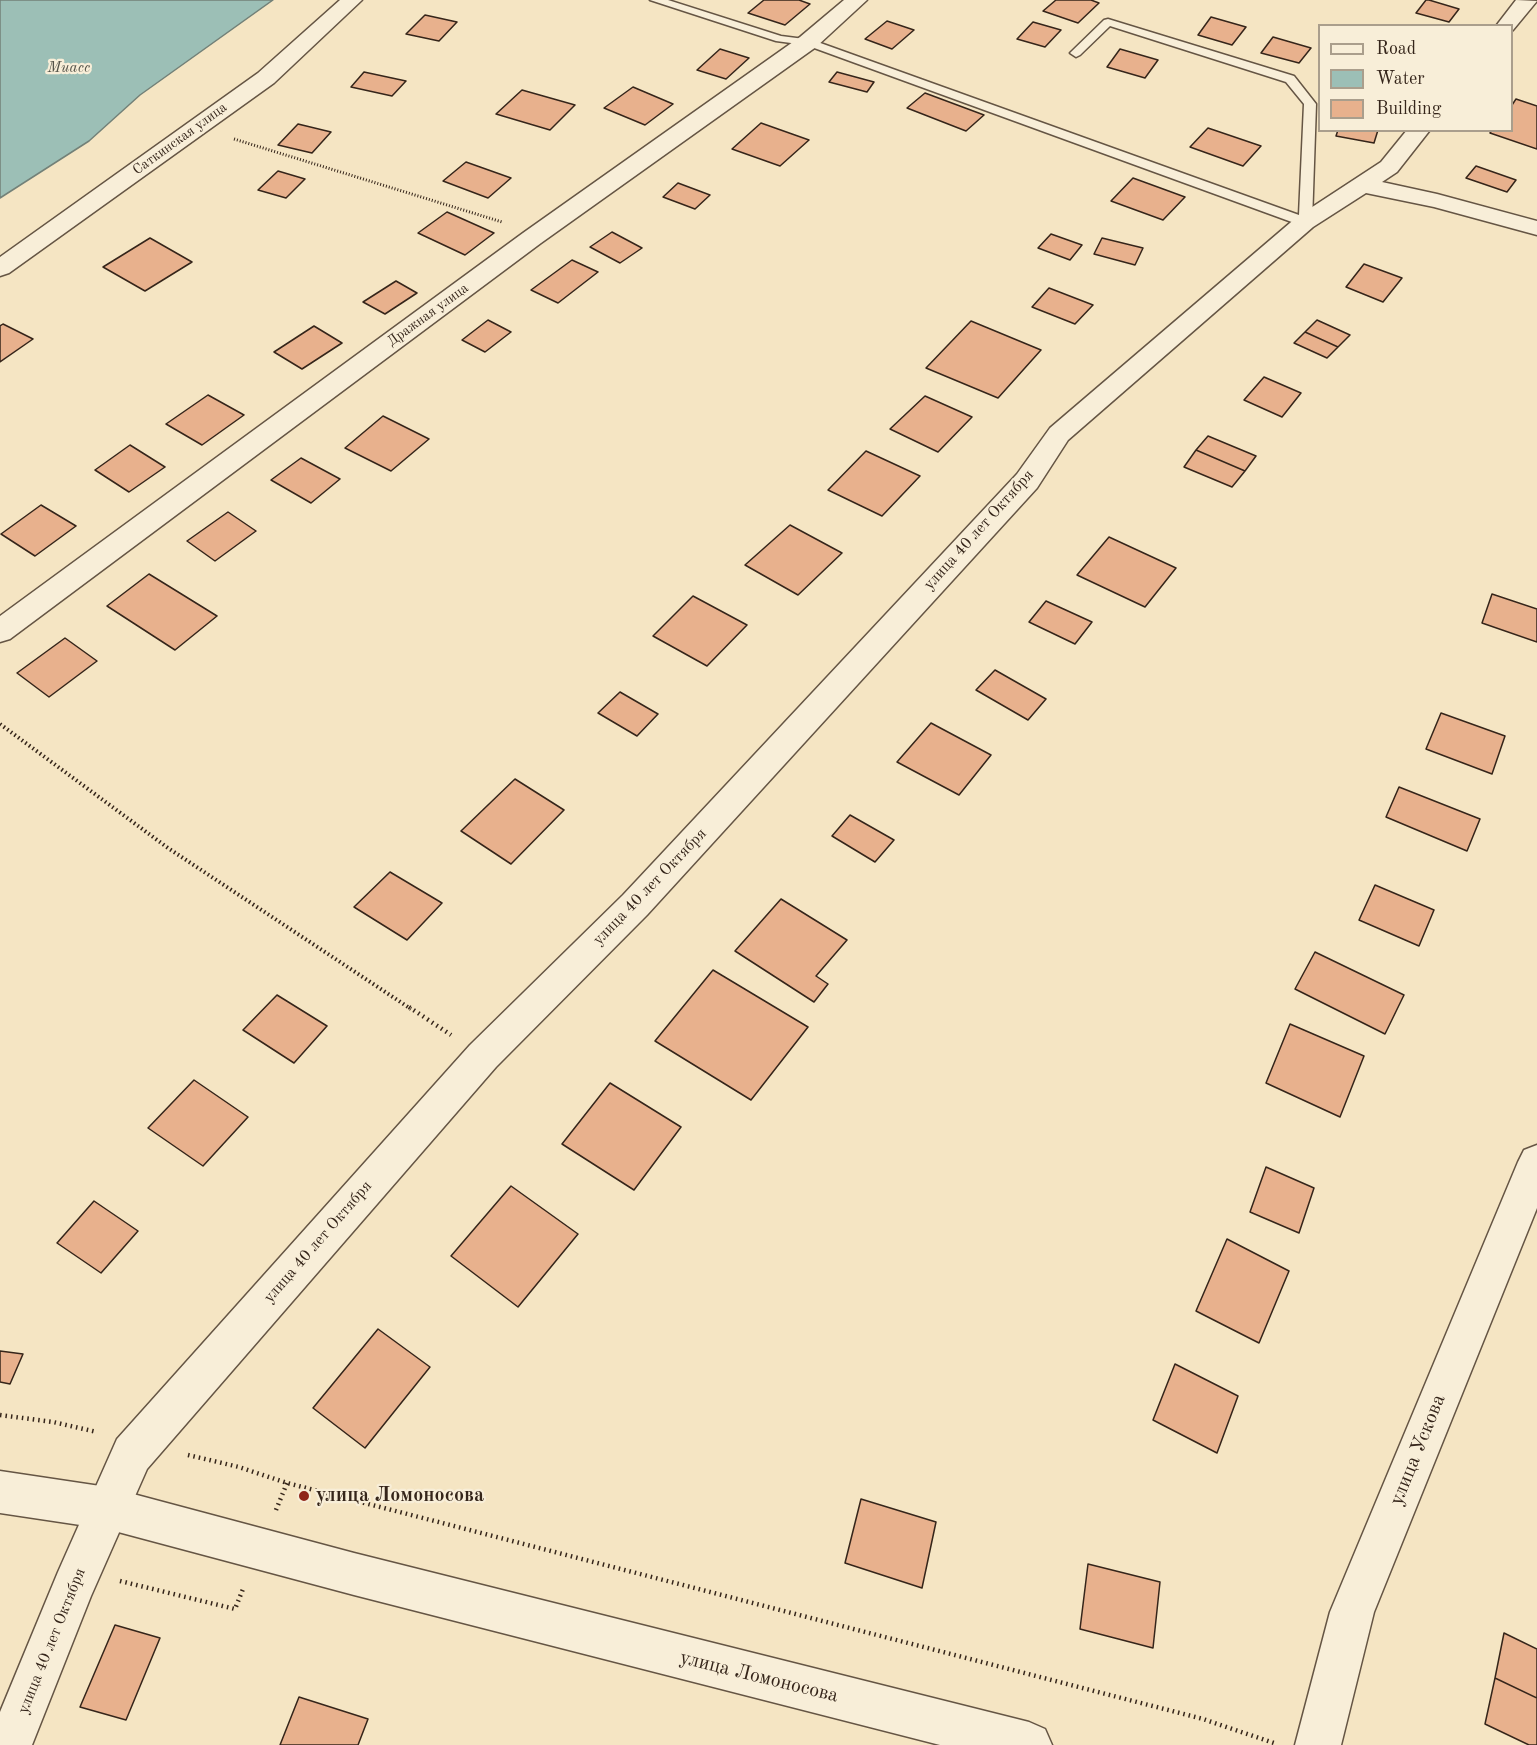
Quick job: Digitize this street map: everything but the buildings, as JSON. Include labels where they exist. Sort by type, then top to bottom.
[{"type":"street","name":"Саткинская улица","points":[[0,268],[266,78],[352,0]]},
{"type":"street","name":"Дражная улица","points":[[0,631],[538,234],[808,42],[857,0]]},
{"type":"street","points":[[1508,24],[1527,0]]},
{"type":"street","name":"улица 40 лет Октября","points":[[9,1745],[107,1508],[132,1454],[141,1443],[483,1056],[635,905],[1027,481],[1059,434],[1305,222],[1389,167],[1417,132]]},
{"type":"street","points":[[1362,185],[1437,201],[1537,228]]},
{"type":"street","name":"улица Ускова","points":[[1318,1745],[1352,1612],[1537,1162]]},
{"type":"street","name":"улица Ломоносова","points":[[0,1492],[107,1508],[258,1549],[1029,1745]]},
{"type":"lane","points":[[656,0],[780,39],[808,42],[1305,222],[1310,104],[1290,79],[1108,22],[1076,52]]},
{"type":"path","points":[[205,121],[235,140],[362,177],[538,234]]},
{"type":"path","points":[[0,724],[168,849],[483,1056]]},
{"type":"path","points":[[0,1415],[53,1422],[239,1467],[287,1483],[1203,1719],[1280,1745]]},
{"type":"path","points":[[110,1578],[235,1609],[287,1483]]},
{"type":"water","name":"Миасс","points":[[0,0],[273,0],[140,95],[89,141],[0,198]]},
{"type":"place","name":"улица Ломоносова","points":[[304,1496]]}]
